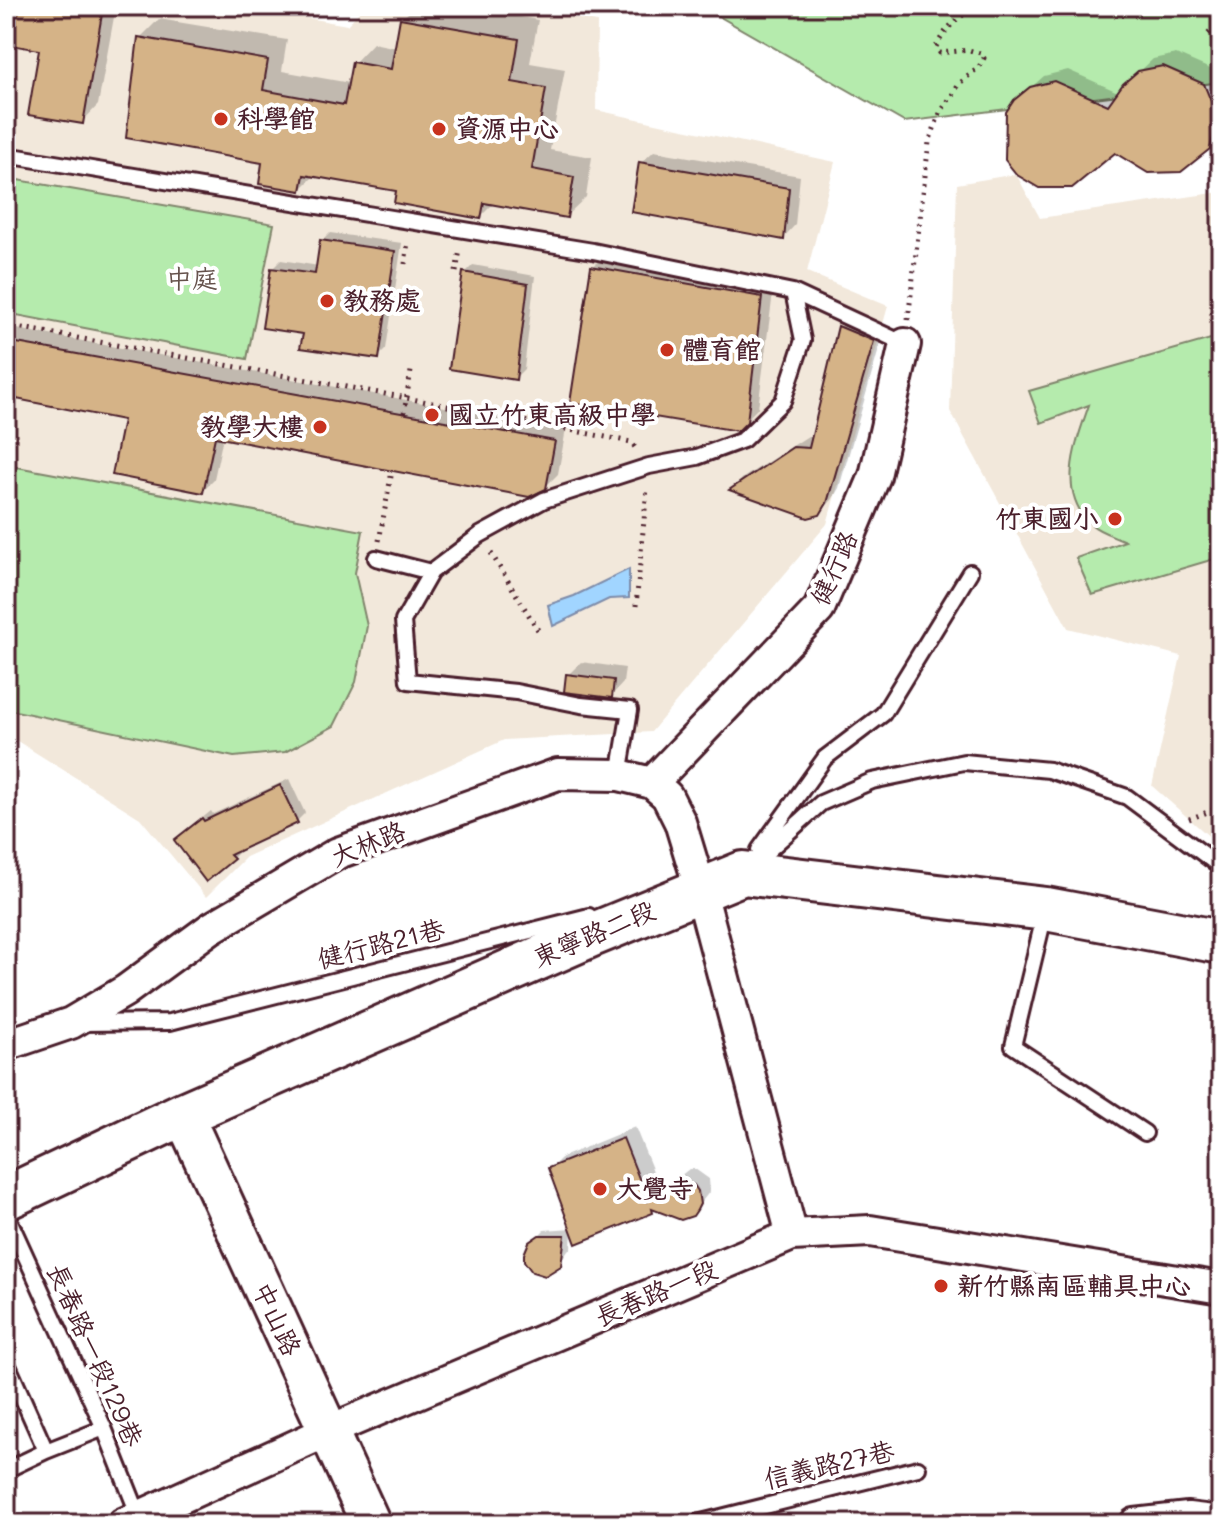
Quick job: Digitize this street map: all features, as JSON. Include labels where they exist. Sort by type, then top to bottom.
[{"type":"main road","name":"東寧路二段","points":[[6,1198],[183,1114],[700,888],[743,873],[1046,909],[1221,942]]},
{"type":"street","name":"健行路","points":[[652,783],[819,609],[875,476],[905,344]]},
{"type":"street","name":"大林路","points":[[6,1045],[71,1023],[125,991],[211,928],[338,853],[558,774],[619,775],[652,783]]},
{"type":"street","points":[[652,783],[667,796],[680,822],[792,1235]]},
{"type":"street","name":"中山路","points":[[183,1114],[371,1524]]},
{"type":"street","name":"長春路一段","points":[[131,1520],[328,1431],[792,1235],[870,1231],[1221,1288]]},
{"type":"street","points":[[1135,1524],[1188,1518],[1221,1522]]},
{"type":"lane","points":[[6,155],[593,251],[793,292],[905,344]]},
{"type":"lane","points":[[619,775],[630,710],[581,705],[516,692],[408,681],[403,621],[431,572],[480,535],[544,500],[649,466],[697,457],[743,440],[783,401],[803,340],[793,292]]},
{"type":"lane","points":[[376,558],[431,572]]},
{"type":"lane","points":[[743,873],[825,758],[883,714],[970,572]]},
{"type":"lane","points":[[743,873],[821,803],[872,781],[964,762],[1049,770],[1127,797],[1221,867]]},
{"type":"lane","name":"健行路21巷","points":[[71,1023],[170,1022],[700,888]]},
{"type":"lane","points":[[1046,909],[1013,1046],[1145,1133]]},
{"type":"lane","name":"長春路一段129巷","points":[[6,1213],[104,1428],[131,1520]]},
{"type":"lane","points":[[6,1361],[46,1451]]},
{"type":"lane","points":[[6,1470],[104,1428]]},
{"type":"lane","name":"信義路27巷","points":[[693,1524],[918,1468]]},
{"type":"lane","name":"信義路27巷","points":[[751,1508],[755,1524]]},
{"type":"path","points":[[905,344],[929,142],[940,113],[953,93],[984,58],[980,53],[969,50],[940,53],[936,47],[952,24],[963,15],[987,6],[1023,9],[1037,6]]},
{"type":"path","points":[[1221,21],[1208,34],[1221,47]]},
{"type":"path","points":[[6,325],[631,442],[649,466],[636,606]]},
{"type":"path","points":[[404,413],[411,371]]},
{"type":"path","points":[[376,558],[392,471]]},
{"type":"path","points":[[480,535],[541,635]]},
{"type":"path","points":[[1175,831],[1192,815],[1221,807]]},
{"type":"shaded area","name":"國立竹東高級中學","points":[[6,6],[239,6],[347,25],[365,6],[512,6],[597,22],[596,110],[835,162],[807,272],[888,306],[827,524],[651,732],[504,740],[246,857],[206,897],[140,818],[6,734]]},
{"type":"shaded area","name":"竹東國小","points":[[1016,174],[1040,218],[1221,192],[1221,847],[1152,786],[1181,656],[1068,628],[950,411],[957,184]]},
{"type":"green space","points":[[701,6],[1221,6],[1221,82],[904,122]]},
{"type":"green space","name":"中庭","points":[[6,178],[274,224],[247,359],[6,313]]},
{"type":"green space","points":[[1221,336],[1221,557],[1092,595],[1076,558],[1125,541],[1091,524],[1074,497],[1072,466],[1089,405],[1041,423],[1029,391]]},
{"type":"green space","points":[[6,465],[363,531],[355,573],[367,626],[356,682],[334,726],[285,752],[234,757],[6,709]]},
{"type":"water","points":[[629,569],[629,598],[609,599],[553,626],[548,605]]},
{"type":"building","points":[[6,6],[58,6],[102,14],[83,124],[28,115],[39,50],[6,44]]},
{"type":"building","name":"資源中心","points":[[400,18],[519,39],[512,82],[546,88],[532,169],[574,177],[567,218],[484,203],[481,219],[394,203],[396,191],[304,175],[301,191],[259,184],[262,163],[126,138],[138,37],[268,60],[263,90],[344,105],[352,62],[391,69]]},
{"type":"building","points":[[1163,66],[1204,84],[1218,118],[1210,149],[1181,172],[1148,173],[1115,153],[1072,188],[1039,188],[1017,175],[1005,160],[1006,112],[1014,100],[1030,87],[1054,81],[1108,105],[1123,84],[1138,71]]},
{"type":"building","points":[[639,162],[789,188],[784,240],[631,212]]},
{"type":"building","name":"教務處","points":[[320,240],[395,251],[379,359],[300,348],[303,334],[262,328],[271,268],[315,274]]},
{"type":"building","name":"體育館","points":[[591,266],[762,297],[747,422],[738,431],[570,403]]},
{"type":"building","points":[[463,272],[528,284],[516,380],[449,369]]},
{"type":"building","points":[[838,326],[874,341],[827,503],[820,515],[808,518],[729,490],[793,447],[809,448]]},
{"type":"building","name":"教學大樓","points":[[6,341],[555,441],[546,489],[529,497],[215,437],[203,493],[112,475],[123,420],[6,397]]},
{"type":"building","points":[[566,674],[614,680],[612,698],[564,692]]},
{"type":"building","points":[[280,785],[298,823],[230,855],[234,859],[206,882],[174,840],[202,818],[204,821]]},
{"type":"building","name":"大覺寺","points":[[623,1138],[648,1201],[669,1183],[682,1180],[694,1185],[700,1204],[693,1216],[681,1220],[652,1209],[653,1213],[576,1244],[548,1168]]},
{"type":"building","points":[[539,1235],[565,1235],[561,1266],[545,1276],[532,1272],[524,1261],[529,1242]]},
{"type":"place","name":"科學館","points":[[221,119]]},
{"type":"place","name":"資源中心","points":[[439,129]]},
{"type":"place","name":"教務處","points":[[327,301]]},
{"type":"place","name":"體育館","points":[[667,350]]},
{"type":"place","name":"國立竹東高級中學","points":[[432,415]]},
{"type":"place","name":"教學大樓","points":[[320,427]]},
{"type":"place","name":"竹東國小","points":[[1115,519]]},
{"type":"place","name":"大覺寺","points":[[600,1189]]},
{"type":"place","name":"新竹縣南區輔具中心","points":[[941,1286]]}]
